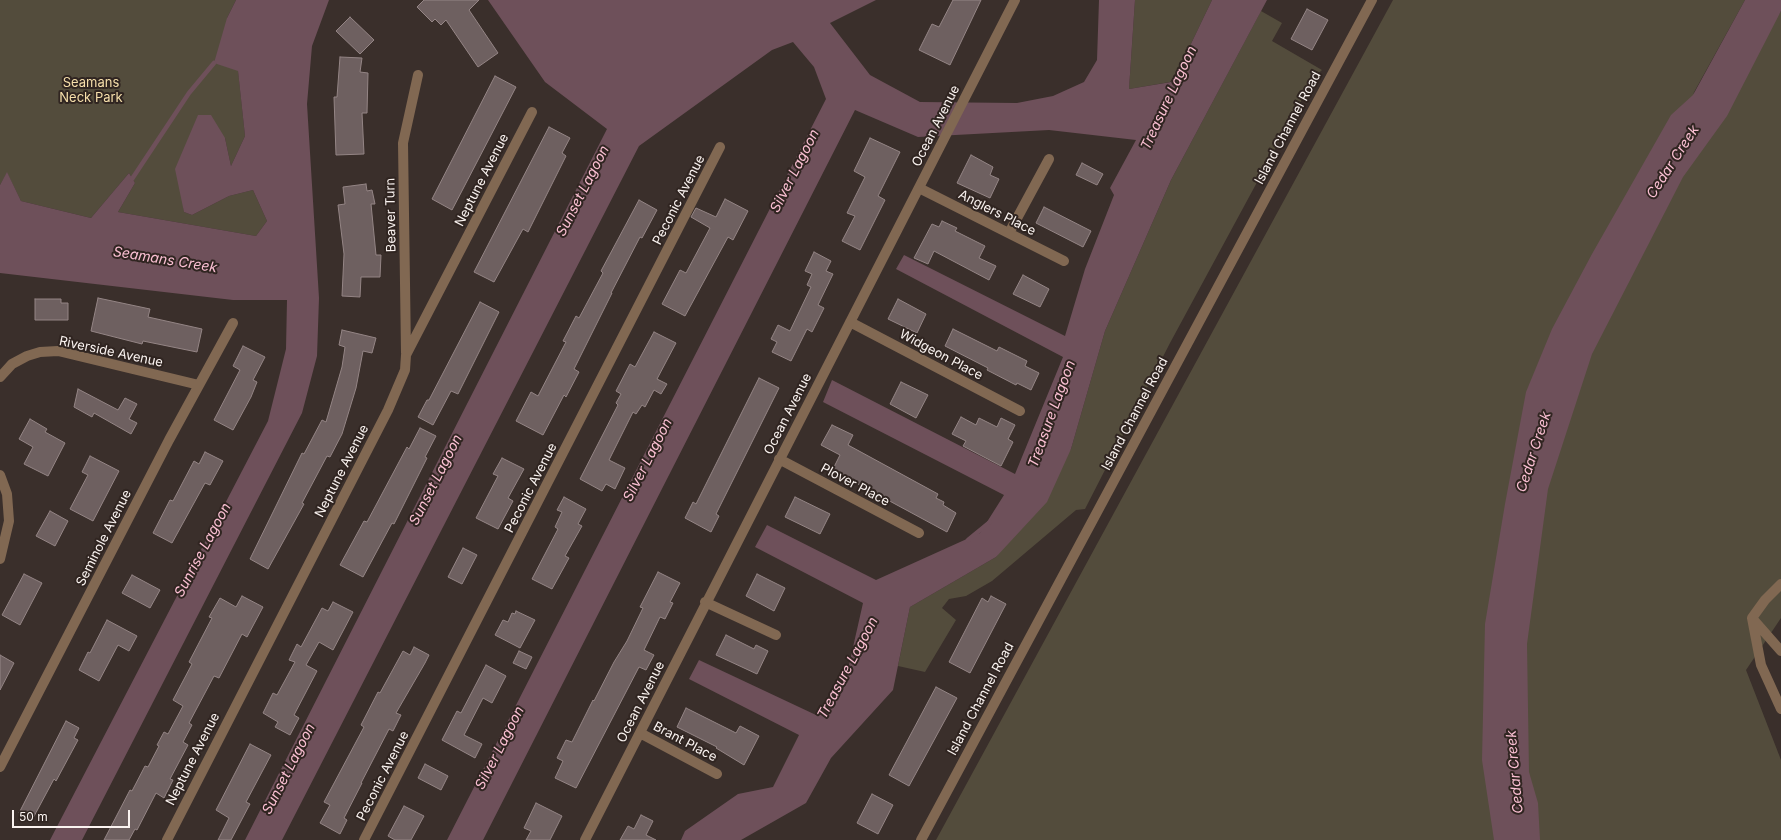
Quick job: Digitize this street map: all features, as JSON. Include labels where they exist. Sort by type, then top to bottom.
[{"type":"street","name":"Ocean Avenue","points":[[585,840],[705,602],[1015,0]]},
{"type":"street","name":"Island Channel Road","points":[[921,840],[1372,0]]},
{"type":"street","name":"Beaver Turn","points":[[406,356],[403,143],[418,75]]},
{"type":"street","name":"Neptune Avenue","points":[[167,840],[388,410],[405,370],[406,356],[532,112]]},
{"type":"street","name":"Peconic Avenue","points":[[364,840],[720,148]]},
{"type":"street","points":[[1009,234],[1049,159]]},
{"type":"street","name":"Anglers Place","points":[[919,188],[1064,261]]},
{"type":"street","name":"Widgeon Place","points":[[850,322],[1020,411]]},
{"type":"street","name":"Seminole Avenue","points":[[0,767],[168,440],[233,323]]},
{"type":"street","name":"Riverside Avenue","points":[[0,377],[12,364],[27,356],[40,352],[58,351],[199,385]]},
{"type":"street","name":"Plover Place","points":[[779,459],[919,533]]},
{"type":"street","points":[[0,475],[7,494],[8,521],[0,560]]},
{"type":"street","points":[[1781,584],[1765,600],[1752,618],[1761,666],[1781,709]]},
{"type":"street","points":[[705,602],[776,635]]},
{"type":"street","points":[[1752,618],[1781,651]]},
{"type":"street","name":"Brant Place","points":[[640,733],[717,774]]},
{"type":"green space","name":"Seamans Neck Park","points":[[0,0],[236,0],[227,18],[238,70],[245,136],[231,166],[225,138],[183,199],[184,212],[192,215],[229,196],[253,190],[267,221],[256,236],[118,212],[135,183],[129,173],[91,218],[21,201],[7,173],[0,185]]},
{"type":"green space","points":[[1135,0],[1212,0],[1177,73],[1170,82],[1129,89]]},
{"type":"green space","points":[[1393,0],[1745,0],[1693,94],[1777,17],[1781,11],[1781,618],[1746,670],[1781,760],[1781,840],[936,840]]},
{"type":"green space","points":[[1261,11],[1282,23],[1272,41],[1322,70],[1314,77],[1170,343],[1085,509],[1076,510],[992,581],[966,596],[949,599],[942,608],[956,620],[925,672],[898,666],[910,607],[996,557],[1071,449],[1105,331],[1171,180]]},
{"type":"water","points":[[236,0],[329,0],[312,46],[307,104],[319,298],[317,356],[302,413],[82,840],[50,840],[268,421],[286,349],[287,300],[233,300],[0,273],[0,185],[7,172],[21,201],[91,218],[129,173],[135,183],[118,212],[256,236],[267,221],[253,190],[229,196],[192,215],[184,212],[175,169],[198,115],[211,115],[225,138],[231,166],[245,136],[238,71],[214,63],[227,18]]},
{"type":"water","points":[[488,0],[876,0],[830,23],[870,75],[920,102],[1017,103],[1053,96],[1084,82],[1097,60],[1099,0],[1135,0],[1129,89],[1171,82],[1177,73],[1212,0],[1267,0],[1171,180],[1105,331],[1071,449],[1047,502],[996,557],[910,607],[893,690],[831,758],[806,803],[741,840],[681,840],[685,831],[738,794],[773,787],[799,735],[689,679],[699,660],[816,715],[844,687],[863,603],[755,547],[767,525],[876,580],[980,533],[1004,495],[823,402],[832,380],[1015,474],[1063,357],[896,269],[904,255],[1065,336],[1085,269],[1114,195],[1110,188],[1136,140],[1049,130],[918,137],[855,110],[483,840],[447,840],[826,99],[814,67],[793,42],[772,50],[639,146],[282,840],[245,840],[607,129],[545,82]]},
{"type":"water","name":"Cedar Creek","points":[[1745,0],[1781,0],[1781,11],[1727,116],[1683,177],[1592,354],[1548,489],[1527,644],[1529,772],[1538,803],[1540,840],[1494,840],[1482,760],[1485,624],[1526,392],[1552,329],[1592,254],[1671,115],[1693,95]]},
{"type":"building","points":[[424,0],[479,0],[469,10],[498,53],[478,67],[446,20],[441,25],[435,19],[432,22],[417,7]]},
{"type":"building","points":[[953,0],[981,0],[950,65],[919,50],[932,24],[939,27]]},
{"type":"building","points":[[1307,9],[1328,20],[1312,50],[1291,39]]},
{"type":"building","points":[[350,17],[374,40],[360,54],[336,31]]},
{"type":"building","points":[[340,57],[362,58],[360,72],[368,73],[367,113],[362,113],[364,154],[336,155],[334,97],[337,97]]},
{"type":"building","points":[[495,76],[516,87],[452,210],[432,199]]},
{"type":"building","points":[[549,127],[570,138],[562,153],[566,156],[528,232],[523,229],[494,282],[474,272]]},
{"type":"building","points":[[870,138],[900,152],[878,196],[885,200],[860,250],[842,241],[855,216],[847,213],[865,177],[854,171]]},
{"type":"building","points":[[971,155],[993,167],[990,175],[999,179],[990,198],[957,183]]},
{"type":"building","points":[[1082,163],[1103,174],[1097,185],[1076,175]]},
{"type":"building","points":[[366,184],[367,191],[372,190],[375,204],[371,204],[376,255],[381,255],[380,277],[361,277],[360,297],[342,296],[344,254],[338,205],[345,204],[343,187]]},
{"type":"building","points":[[725,199],[748,211],[733,240],[728,237],[685,316],[662,304],[680,270],[686,273],[710,228],[691,217],[696,208],[716,217]]},
{"type":"building","points":[[639,200],[657,210],[642,238],[640,237],[574,369],[579,372],[566,397],[564,395],[543,435],[516,421],[531,392],[538,396],[566,342],[563,341],[576,316],[579,318],[603,273],[601,271]]},
{"type":"building","points":[[1044,207],[1091,231],[1083,247],[1036,223]]},
{"type":"building","points":[[942,221],[957,228],[955,231],[985,246],[979,258],[996,266],[989,280],[934,251],[928,264],[914,258],[932,224],[939,227]]},
{"type":"building","points":[[814,252],[831,261],[826,271],[833,274],[818,305],[824,308],[812,332],[807,329],[791,361],[772,352],[777,342],[771,339],[778,325],[790,331],[811,287],[807,285],[812,274],[805,271]]},
{"type":"building","points":[[1023,275],[1049,289],[1040,307],[1013,294]]},
{"type":"building","points":[[98,298],[150,309],[148,317],[202,329],[197,352],[143,341],[142,344],[91,331]]},
{"type":"building","points":[[35,299],[61,299],[61,303],[68,303],[68,320],[35,320]]},
{"type":"building","points":[[898,299],[926,314],[917,333],[888,319]]},
{"type":"building","points":[[480,302],[499,312],[458,394],[451,391],[433,425],[418,417],[427,400],[429,400]]},
{"type":"building","points":[[953,329],[997,351],[999,347],[1027,361],[1025,366],[1039,373],[1031,390],[1017,383],[1016,385],[987,370],[988,368],[945,346]]},
{"type":"building","points":[[342,330],[376,338],[372,353],[363,351],[356,388],[342,434],[330,457],[327,456],[302,503],[304,504],[268,569],[250,559],[302,453],[304,454],[322,420],[326,422],[342,367],[345,347],[339,345]]},
{"type":"building","points":[[654,332],[676,343],[657,379],[667,384],[661,394],[654,390],[645,407],[642,405],[636,414],[633,412],[609,460],[625,468],[615,489],[606,484],[602,491],[580,479],[618,405],[616,403],[621,394],[616,391],[630,364],[635,367]]},
{"type":"building","points":[[243,346],[265,357],[253,380],[257,382],[251,397],[233,430],[214,420],[240,370],[233,366]]},
{"type":"building","points":[[759,378],[779,388],[716,514],[719,516],[711,532],[685,518],[693,502],[696,504]]},
{"type":"building","points":[[901,382],[928,395],[916,418],[890,404]]},
{"type":"building","points":[[78,389],[118,410],[125,398],[137,404],[129,419],[137,423],[131,434],[94,413],[92,417],[74,407]]},
{"type":"building","points":[[961,417],[976,425],[979,418],[997,427],[1001,418],[1015,425],[1008,439],[1013,442],[1001,466],[963,446],[966,441],[952,434]]},
{"type":"building","points":[[30,419],[47,429],[45,432],[65,443],[48,476],[24,464],[33,447],[19,439]]},
{"type":"building","points":[[832,425],[853,435],[848,445],[938,494],[936,498],[944,502],[943,505],[956,513],[947,532],[847,478],[845,480],[831,473],[840,455],[821,445]]},
{"type":"building","points":[[420,428],[436,436],[425,457],[427,458],[394,524],[392,523],[363,577],[340,565],[364,521],[367,522],[407,447],[409,449]]},
{"type":"building","points":[[205,452],[223,461],[210,485],[205,483],[172,543],[153,533],[170,500],[173,501],[194,461],[199,464]]},
{"type":"building","points":[[90,456],[119,471],[93,521],[70,509],[88,475],[82,472]]},
{"type":"building","points":[[502,458],[524,469],[508,498],[513,501],[498,529],[476,518],[498,476],[493,474]]},
{"type":"building","points":[[564,497],[586,509],[578,524],[582,526],[565,556],[569,558],[552,589],[532,579],[558,529],[555,527],[562,512],[557,510]]},
{"type":"building","points":[[795,497],[830,514],[820,534],[785,517]]},
{"type":"building","points":[[50,511],[68,521],[55,546],[36,536]]},
{"type":"building","points":[[463,548],[477,555],[462,584],[448,577]]},
{"type":"building","points":[[658,572],[680,583],[670,602],[673,603],[665,619],[660,617],[644,650],[654,655],[646,670],[639,667],[576,788],[555,778],[563,761],[557,758],[566,740],[572,742],[593,700],[594,701],[614,662],[627,641],[643,608],[640,607]]},
{"type":"building","points":[[24,574],[42,583],[20,625],[2,615]]},
{"type":"building","points":[[757,574],[785,588],[774,611],[746,596]]},
{"type":"building","points":[[132,575],[160,590],[150,608],[122,593]]},
{"type":"building","points":[[242,596],[263,607],[247,637],[242,634],[219,678],[214,676],[189,723],[192,725],[183,742],[188,745],[170,779],[173,780],[164,798],[156,793],[137,830],[135,829],[129,840],[104,840],[130,790],[132,791],[145,766],[148,767],[159,746],[157,745],[164,732],[168,734],[183,706],[173,700],[192,664],[189,662],[212,618],[209,617],[220,598],[236,607]]},
{"type":"building","points":[[991,596],[1006,604],[970,673],[949,662],[982,598],[988,602]]},
{"type":"building","points":[[333,602],[353,612],[333,650],[319,642],[306,665],[317,671],[294,715],[299,718],[290,735],[275,727],[278,722],[263,713],[273,693],[277,695],[295,662],[289,660],[297,644],[301,647],[322,608],[328,611]]},
{"type":"building","points":[[516,611],[535,620],[520,648],[495,635],[503,620],[508,622],[512,613],[515,614]]},
{"type":"building","points":[[107,620],[137,636],[129,651],[118,645],[99,681],[79,670],[88,652],[90,653]]},
{"type":"building","points":[[726,635],[754,649],[756,645],[768,651],[757,674],[716,655]]},
{"type":"building","points":[[414,647],[429,655],[396,713],[401,715],[393,731],[389,729],[361,783],[344,818],[347,820],[340,834],[320,823],[330,805],[324,802],[364,727],[361,725],[378,692],[380,693],[403,651],[410,655]]},
{"type":"building","points":[[519,651],[532,657],[526,669],[513,663]]},
{"type":"building","points":[[0,655],[14,663],[0,690]]},
{"type":"building","points":[[486,665],[506,676],[492,703],[483,698],[464,735],[482,744],[475,758],[442,740],[457,711],[461,713]]},
{"type":"building","points":[[936,687],[957,698],[909,786],[889,775]]},
{"type":"building","points":[[686,708],[736,733],[740,726],[759,736],[744,765],[716,748],[717,747],[677,727]]},
{"type":"building","points":[[66,721],[79,728],[74,738],[78,740],[56,781],[54,779],[32,820],[19,813]]},
{"type":"building","points":[[250,744],[271,755],[246,802],[250,804],[231,840],[218,840],[229,818],[216,810]]},
{"type":"building","points":[[425,764],[448,776],[441,790],[418,778]]},
{"type":"building","points":[[872,794],[893,805],[878,834],[857,823]]},
{"type":"building","points":[[536,803],[562,816],[550,840],[526,840],[531,831],[524,828]]},
{"type":"building","points":[[404,806],[424,816],[411,840],[395,840],[388,836]]},
{"type":"building","points":[[641,815],[653,821],[646,835],[656,840],[620,840],[628,826],[634,829]]},
{"type":"waterway","points":[[132,179],[189,93],[214,63]]},
{"type":"waterway","name":"Treasure Lagoon","points":[[968,540],[990,522]]},
{"type":"water label","name":"Silver Lagoon","points":[[795,171]]},
{"type":"water label","name":"Sunset Lagoon","points":[[583,191]]},
{"type":"water label","name":"Seamans Creek","points":[[165,260]]},
{"type":"water label","name":"Silver Lagoon","points":[[648,460]]},
{"type":"water label","name":"Sunset Lagoon","points":[[436,480]]},
{"type":"water label","name":"Sunrise Lagoon","points":[[203,550]]},
{"type":"water label","name":"Silver Lagoon","points":[[500,748]]},
{"type":"water label","name":"Sunset Lagoon","points":[[289,769]]}]
